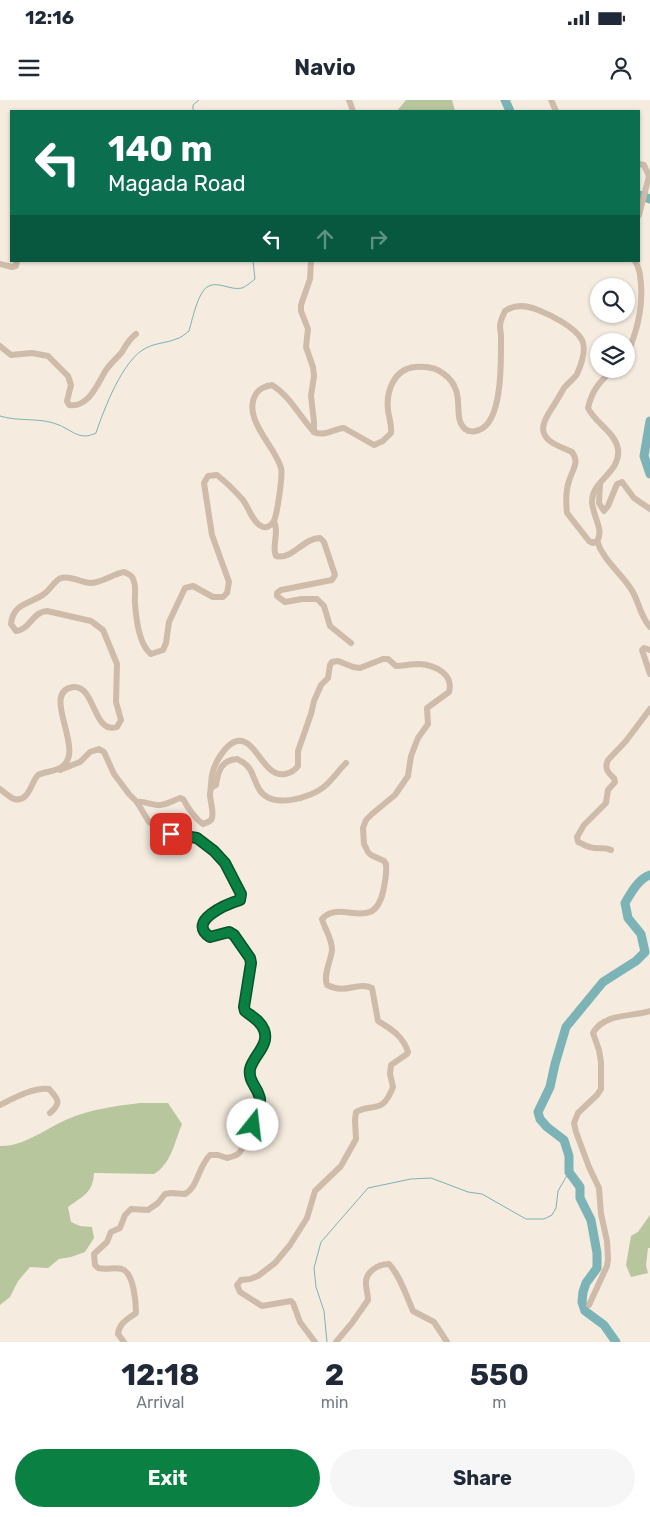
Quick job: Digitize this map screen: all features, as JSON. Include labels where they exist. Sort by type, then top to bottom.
[{"type":"street","points":[[640,164],[644,165],[650,176],[640,212]]},
{"type":"street","points":[[0,264],[12,267],[16,266],[17,262]]},
{"type":"street","points":[[311,262],[310,278],[301,305],[301,311],[308,329],[306,347],[314,376],[311,396],[314,432]]},
{"type":"street","points":[[635,262],[640,273],[642,304],[635,333]]},
{"type":"street","points":[[0,789],[12,798],[19,798],[28,794],[38,775],[64,766],[69,751],[69,737],[60,699],[66,690],[73,687],[82,689],[100,721],[106,727],[115,728],[121,723],[116,702],[117,664],[103,630],[96,624],[62,614],[42,611],[22,630],[16,631],[11,624],[16,610],[24,603],[43,595],[57,580],[63,577],[88,583],[124,572],[133,578],[135,585],[136,617],[142,641],[149,653],[156,654],[162,650],[166,643],[169,622],[185,588],[193,586],[213,597],[223,597],[227,593],[229,582],[216,547],[209,520],[204,490],[205,478],[217,475],[242,500],[262,527],[271,526],[274,521],[282,470],[278,460],[262,436],[254,417],[253,408],[255,396],[267,386],[272,385],[276,388],[293,405],[314,432],[327,434],[344,428],[370,444],[378,444],[391,433],[388,403],[394,380],[402,370],[423,367],[441,371],[456,387],[463,428],[473,432],[482,430],[492,418],[498,399],[500,325],[505,311],[517,306],[531,307],[555,318],[568,326],[582,339],[584,352],[576,374],[548,414],[543,430],[548,439],[572,452],[574,455],[576,463],[569,482],[567,513],[589,541],[597,542]]},
{"type":"street","points":[[0,346],[11,356],[39,353],[48,356],[68,376],[72,385],[67,401],[69,405],[74,406],[84,401],[92,393],[108,368],[122,352],[128,340],[136,334]]},
{"type":"street","points":[[597,542],[600,537],[592,507],[592,498],[597,487],[611,472],[618,456],[618,448],[608,432],[588,408],[597,384],[604,378]]},
{"type":"street","points":[[600,484],[599,503],[604,510],[608,506],[617,484],[620,482],[622,482],[634,498],[650,509]]},
{"type":"street","points":[[274,521],[277,527],[277,538],[273,549],[276,556],[283,556],[309,540],[320,538],[324,542],[335,575],[332,580],[281,590],[277,593],[277,596],[284,602],[307,598],[317,599],[324,606],[330,626],[351,643]]},
{"type":"street","points":[[597,542],[603,556],[619,572],[632,590],[643,617],[650,627]]},
{"type":"street","points":[[650,650],[644,648],[642,650],[650,674]]},
{"type":"street","points":[[137,802],[145,801],[162,805],[180,798],[183,799],[199,822],[203,824],[210,821],[212,817],[212,775],[218,761],[228,747],[237,741],[242,741],[249,746],[261,761],[276,773],[283,774],[297,768],[298,752],[312,714],[314,701],[321,685],[328,678],[332,662],[338,661],[360,668],[383,659],[396,666],[422,664],[443,672],[449,680],[449,692],[427,708],[428,724],[418,738],[411,756],[408,776],[395,795],[366,820],[363,828],[364,844],[368,852],[384,860],[386,864],[384,888],[380,904],[376,908],[362,914],[335,912],[327,914],[322,919],[330,936],[332,950],[326,975],[327,985],[341,990],[363,986],[372,988],[378,1021],[399,1035],[408,1052],[391,1065],[393,1088],[384,1102],[375,1108],[356,1112],[356,1139],[341,1166],[315,1191],[307,1218],[290,1245],[275,1263],[258,1276],[241,1280],[237,1285],[240,1292],[262,1306],[291,1301],[300,1322],[315,1342]]},
{"type":"street","points":[[612,850],[606,848],[595,849],[578,842],[577,838],[584,825],[606,803],[608,790],[615,782],[606,767],[608,760],[626,741],[650,709]]},
{"type":"street","points":[[54,770],[69,768],[80,762],[90,752],[99,749],[104,752],[114,774],[137,802],[149,822],[158,829],[171,834],[197,838],[214,851],[225,863],[240,890],[241,898],[216,910],[207,918],[203,926],[205,934],[210,937],[229,932],[234,935],[250,958],[251,970],[244,1007],[245,1011],[265,1031],[263,1046],[250,1069],[251,1082],[259,1095],[260,1105],[253,1125],[238,1154],[227,1158],[218,1154],[210,1155],[198,1174],[192,1189],[185,1194],[165,1194],[148,1210],[131,1209],[128,1211],[120,1228],[111,1232],[107,1242],[94,1254],[95,1265],[98,1268],[120,1269],[128,1273],[131,1279],[136,1313],[119,1328],[118,1334],[124,1342]]},
{"type":"street","points":[[211,788],[216,785],[221,767],[226,761],[237,759],[248,765],[263,794],[268,798],[287,801],[325,786],[346,763]]},
{"type":"street","points":[[589,1305],[607,1266],[607,1241],[601,1214],[600,1188],[589,1166],[574,1123],[578,1113],[597,1095],[601,1088],[601,1062],[594,1033],[599,1024],[630,1014],[650,1011]]},
{"type":"street","points":[[0,1105],[43,1088],[49,1089],[57,1098],[56,1108],[50,1113]]},
{"type":"street","points":[[336,1342],[352,1324],[368,1300],[366,1279],[368,1275],[374,1268],[385,1264],[389,1264],[392,1268],[403,1287],[413,1311],[434,1322],[447,1342]]},
{"type":"green space","points":[[406,100],[452,100],[455,110],[398,110]]},
{"type":"green space","points":[[140,1103],[168,1103],[182,1124],[172,1152],[165,1164],[154,1174],[94,1173],[89,1190],[83,1197],[68,1207],[71,1222],[80,1226],[92,1227],[94,1238],[85,1252],[59,1259],[48,1268],[30,1267],[18,1281],[10,1297],[0,1305],[0,1146],[26,1140],[60,1123],[95,1110]]},
{"type":"green space","points":[[650,1215],[650,1248],[648,1248],[646,1265],[648,1273],[631,1277],[626,1265],[631,1236],[638,1232]]},
{"type":"waterway","points":[[193,110],[193,105],[199,100]]},
{"type":"waterway","points":[[505,100],[510,110]]},
{"type":"waterway","points":[[640,195],[650,199]]},
{"type":"waterway","points":[[0,416],[52,423],[81,436],[96,433],[115,386],[122,373],[138,354],[146,348],[178,338],[189,331],[198,301],[207,287],[220,285],[238,289],[255,279],[253,262]]},
{"type":"waterway","points":[[650,421],[644,456],[650,474]]},
{"type":"waterway","points":[[616,1342],[604,1325],[585,1311],[582,1302],[583,1292],[586,1283],[597,1268],[597,1253],[591,1220],[580,1198],[580,1187],[569,1172],[569,1156],[564,1140],[547,1127],[540,1119],[538,1112],[550,1087],[566,1027],[603,982],[636,961],[645,952],[641,934],[628,918],[625,903],[638,883],[650,875]]},
{"type":"waterway","points":[[327,1342],[324,1311],[316,1287],[314,1268],[321,1242],[368,1188],[411,1179],[431,1178],[468,1192],[482,1194],[526,1219],[544,1219],[552,1215],[556,1208],[558,1191],[569,1172]]},
{"type":"route","points":[[171,834],[197,838],[219,855],[240,890],[240,900],[216,910],[204,922],[203,926],[205,934],[210,937],[226,932],[234,935],[250,958],[251,970],[244,1007],[245,1011],[257,1020],[265,1031],[263,1046],[250,1069],[251,1082],[260,1098],[260,1105],[253,1125]]}]
